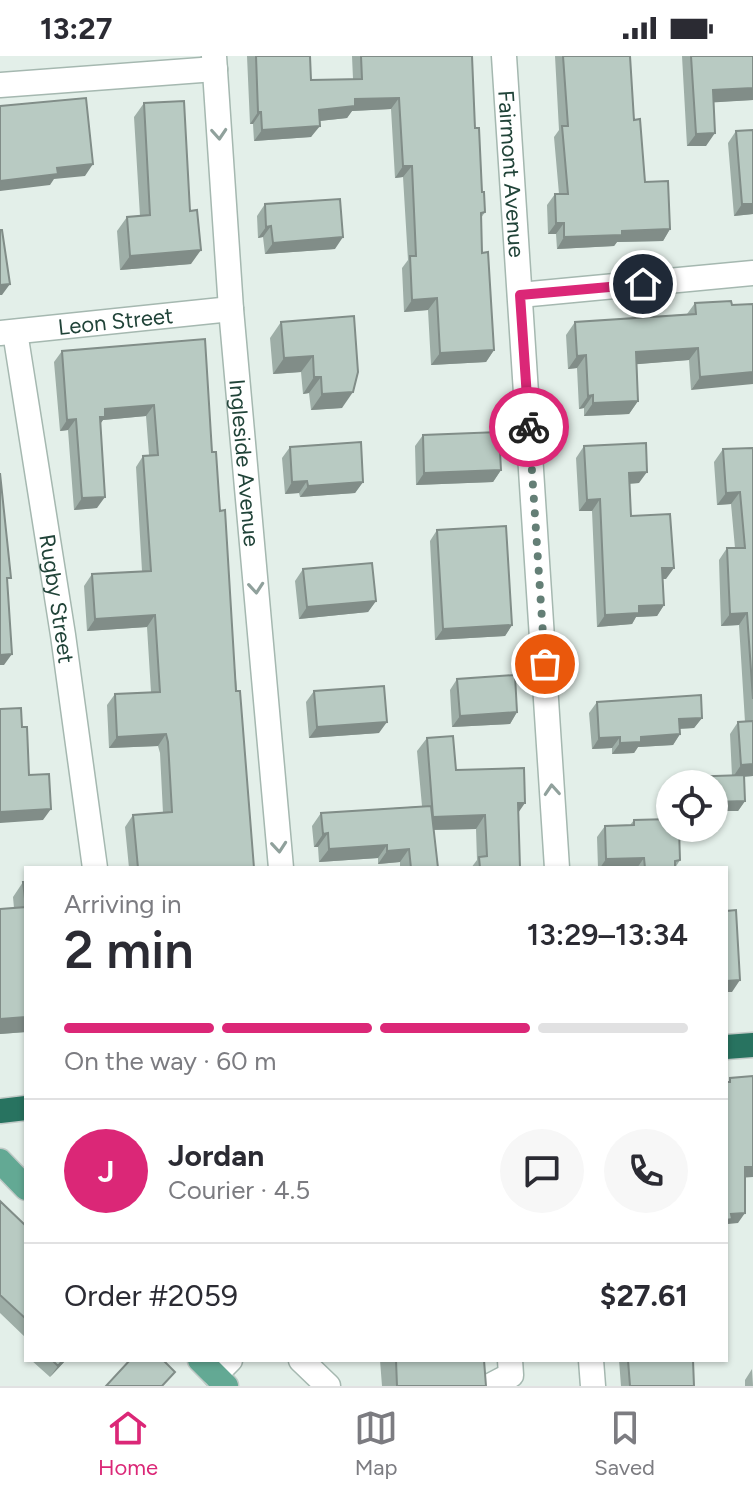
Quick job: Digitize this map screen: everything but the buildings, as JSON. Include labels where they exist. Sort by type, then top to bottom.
[{"type":"highway","points":[[728,1047],[753,1045]]},
{"type":"highway","points":[[0,1111],[24,1108]]},
{"type":"main road","points":[[0,1161],[24,1186]]},
{"type":"street","name":"Fairmont Avenue","points":[[504,56],[557,866]]},
{"type":"street","points":[[0,85],[214,62]]},
{"type":"street","name":"Ingleside Avenue","points":[[214,62],[231,309],[281,866]]},
{"type":"street","points":[[520,295],[753,273]]},
{"type":"street","name":"Leon Street","points":[[7,332],[231,309]]},
{"type":"street","name":"Rugby Street","points":[[7,332],[63,635],[95,866]]},
{"type":"street","points":[[303,1362],[328,1386]]},
{"type":"street","points":[[490,1386],[511,1375],[510,1362]]},
{"type":"street","points":[[591,1362],[593,1386]]},
{"type":"way so far","points":[[529,427],[545,664]]},
{"type":"route","points":[[529,427],[520,295],[643,284]]}]
